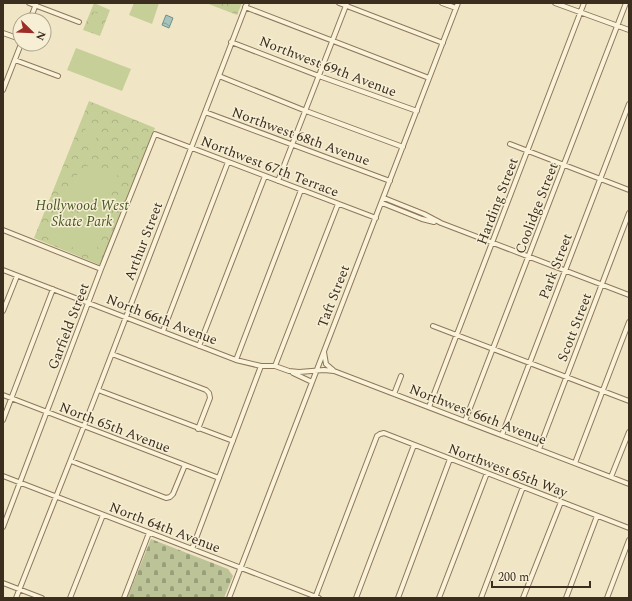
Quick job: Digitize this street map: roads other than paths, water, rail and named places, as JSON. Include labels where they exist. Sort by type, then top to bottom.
[{"type":"street","points":[[29,3],[36,4],[79,22]]},
{"type":"street","points":[[339,3],[347,4],[443,43]]},
{"type":"street","points":[[442,3],[456,8]]},
{"type":"street","name":"Taft Street","points":[[229,598],[458,3]]},
{"type":"street","points":[[555,3],[629,30]]},
{"type":"street","name":"Harding Street","points":[[429,407],[584,3]]},
{"type":"street","name":"Coolidge Street","points":[[465,421],[626,3]]},
{"type":"street","points":[[278,181],[347,4]]},
{"type":"street","points":[[246,5],[332,41],[430,78]]},
{"type":"street","name":"Arthur Street","points":[[16,598],[127,317],[246,5]]},
{"type":"street","name":"Northwest 69th Avenue","points":[[232,42],[319,76],[417,111]]},
{"type":"street","points":[[3,90],[6,76],[18,52]]},
{"type":"street","points":[[15,60],[58,76]]},
{"type":"street","points":[[219,76],[306,111],[403,147]]},
{"type":"street","name":"Park Street","points":[[502,435],[629,104]]},
{"type":"street","name":"Northwest 68th Avenue","points":[[205,112],[390,181]]},
{"type":"street","name":"Northwest 67th Terrace","points":[[155,134],[376,218]]},
{"type":"street","name":"Garfield Street","points":[[3,527],[155,134]]},
{"type":"street","points":[[510,144],[629,190]]},
{"type":"street","points":[[163,331],[228,162]]},
{"type":"street","points":[[199,346],[265,176]]},
{"type":"street","points":[[236,360],[301,190]]},
{"type":"street","points":[[384,198],[424,214],[440,223],[629,295]]},
{"type":"street","points":[[382,203],[422,219],[440,223]]},
{"type":"street","points":[[275,366],[338,204]]},
{"type":"street","name":"Scott Street","points":[[539,449],[629,213]]},
{"type":"street","points":[[3,230],[102,269]]},
{"type":"street","name":"North 66th Avenue","points":[[3,270],[236,360],[261,366],[275,366],[289,371],[299,372],[317,370]]},
{"type":"street","points":[[3,311],[17,276]]},
{"type":"street","points":[[3,420],[53,289]]},
{"type":"street","points":[[575,463],[629,322]]},
{"type":"street","points":[[434,326],[629,401]]},
{"type":"street","points":[[324,352],[326,364],[334,371]]},
{"type":"street","points":[[112,354],[206,390],[210,393],[210,398],[198,429]]},
{"type":"street","points":[[192,549],[261,366]]},
{"type":"street","name":"Northwest 66th Avenue","points":[[317,370],[334,371],[629,484]]},
{"type":"street","points":[[289,371],[312,382]]},
{"type":"street","points":[[394,394],[401,376]]},
{"type":"street","points":[[98,390],[233,441]]},
{"type":"street","name":"North 65th Avenue","points":[[3,395],[219,478]]},
{"type":"street","points":[[611,477],[627,442],[629,432]]},
{"type":"street","name":"Northwest 65th Way","points":[[316,598],[377,436],[380,434],[384,434],[414,445],[629,528]]},
{"type":"street","points":[[356,598],[414,445]]},
{"type":"street","points":[[398,598],[450,459]]},
{"type":"street","points":[[71,461],[166,498],[173,494],[185,465]]},
{"type":"street","points":[[439,598],[487,473]]},
{"type":"street","name":"North 64th Avenue","points":[[3,476],[316,598]]},
{"type":"street","points":[[481,598],[523,487]]},
{"type":"street","points":[[523,598],[561,502]]},
{"type":"street","points":[[70,598],[103,515]]},
{"type":"street","points":[[566,598],[597,516]]},
{"type":"street","points":[[124,598],[149,533]]},
{"type":"street","points":[[607,598],[629,540]]},
{"type":"street","points":[[3,583],[42,598]]},
{"type":"water","points":[[166,15],[173,18],[169,28],[162,25]]},
{"type":"park label","name":"Hollywood West Skate Park","points":[[82,214]]}]
